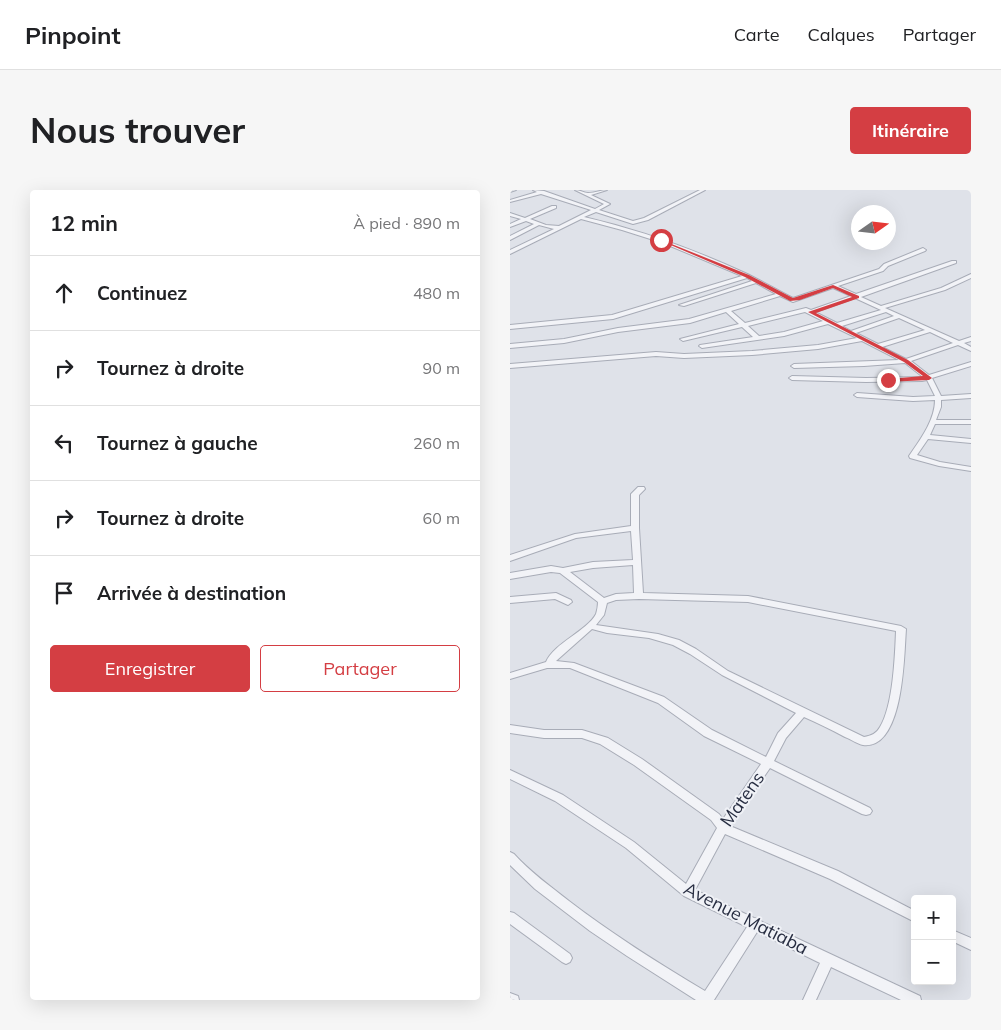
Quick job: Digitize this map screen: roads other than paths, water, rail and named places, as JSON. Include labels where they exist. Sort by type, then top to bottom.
[{"type":"street","points":[[510,191],[514,190]]},
{"type":"street","points":[[535,190],[629,223],[637,223],[703,190]]},
{"type":"street","points":[[510,252],[608,204],[577,190]]},
{"type":"street","points":[[571,203],[605,190]]},
{"type":"street","points":[[510,201],[542,192]]},
{"type":"street","points":[[510,226],[554,207]]},
{"type":"street","points":[[510,214],[538,224],[561,228]]},
{"type":"street","points":[[581,218],[643,233],[681,247],[797,300],[881,270],[886,265],[923,250]]},
{"type":"street","points":[[510,238],[538,224]]},
{"type":"street","points":[[683,339],[808,311],[857,297],[954,262]]},
{"type":"street","points":[[510,328],[613,317],[747,276]]},
{"type":"street","points":[[835,326],[943,289],[971,276]]},
{"type":"street","points":[[682,304],[756,281]]},
{"type":"street","points":[[833,286],[971,349]]},
{"type":"street","points":[[510,346],[564,341],[657,324],[686,322],[781,294]]},
{"type":"street","points":[[793,302],[827,322],[906,361],[929,378],[938,399],[926,437],[913,456],[939,464],[971,469]]},
{"type":"street","points":[[728,311],[758,338]]},
{"type":"street","points":[[850,333],[900,316]]},
{"type":"street","points":[[702,346],[790,333],[827,322]]},
{"type":"street","points":[[878,346],[931,330]]},
{"type":"street","points":[[510,366],[656,354],[684,356],[752,353],[818,347],[864,339]]},
{"type":"street","points":[[794,366],[906,361],[971,339]]},
{"type":"street","points":[[792,378],[866,380],[929,378],[971,364]]},
{"type":"street","points":[[857,395],[900,399],[938,399],[971,396]]},
{"type":"street","points":[[932,422],[971,422]]},
{"type":"street","points":[[926,437],[971,441]]},
{"type":"street","points":[[639,596],[635,494],[641,489]]},
{"type":"street","points":[[510,558],[576,536],[635,528]]},
{"type":"street","points":[[510,576],[551,569],[563,571],[593,564],[637,562]]},
{"type":"street","points":[[563,571],[603,600],[616,597],[639,596],[748,600],[901,629],[898,669],[890,713],[885,728],[879,735],[868,741],[863,741],[752,687],[742,679],[728,674],[678,644],[659,637],[602,630],[590,626]]},
{"type":"street","points":[[510,600],[556,596],[568,602]]},
{"type":"street","points":[[550,664],[553,657],[590,626],[600,615],[603,600]]},
{"type":"street","points":[[510,676],[550,664],[571,665],[650,695],[665,703],[708,733],[866,811]]},
{"type":"street","name":"Matens","points":[[688,892],[722,826],[768,763],[782,736],[803,711]]},
{"type":"street","points":[[510,729],[544,734],[582,734],[604,741],[638,762],[715,817],[722,826],[834,875],[911,915]]},
{"type":"street","name":"Avenue Matiaba","points":[[510,774],[559,798],[630,845],[688,892],[828,960],[916,1000]]},
{"type":"street","points":[[511,861],[586,922],[621,947],[708,1000],[756,924]]},
{"type":"street","points":[[510,918],[566,958]]},
{"type":"street","points":[[956,937],[971,944]]},
{"type":"street","points":[[808,1000],[828,960]]}]
